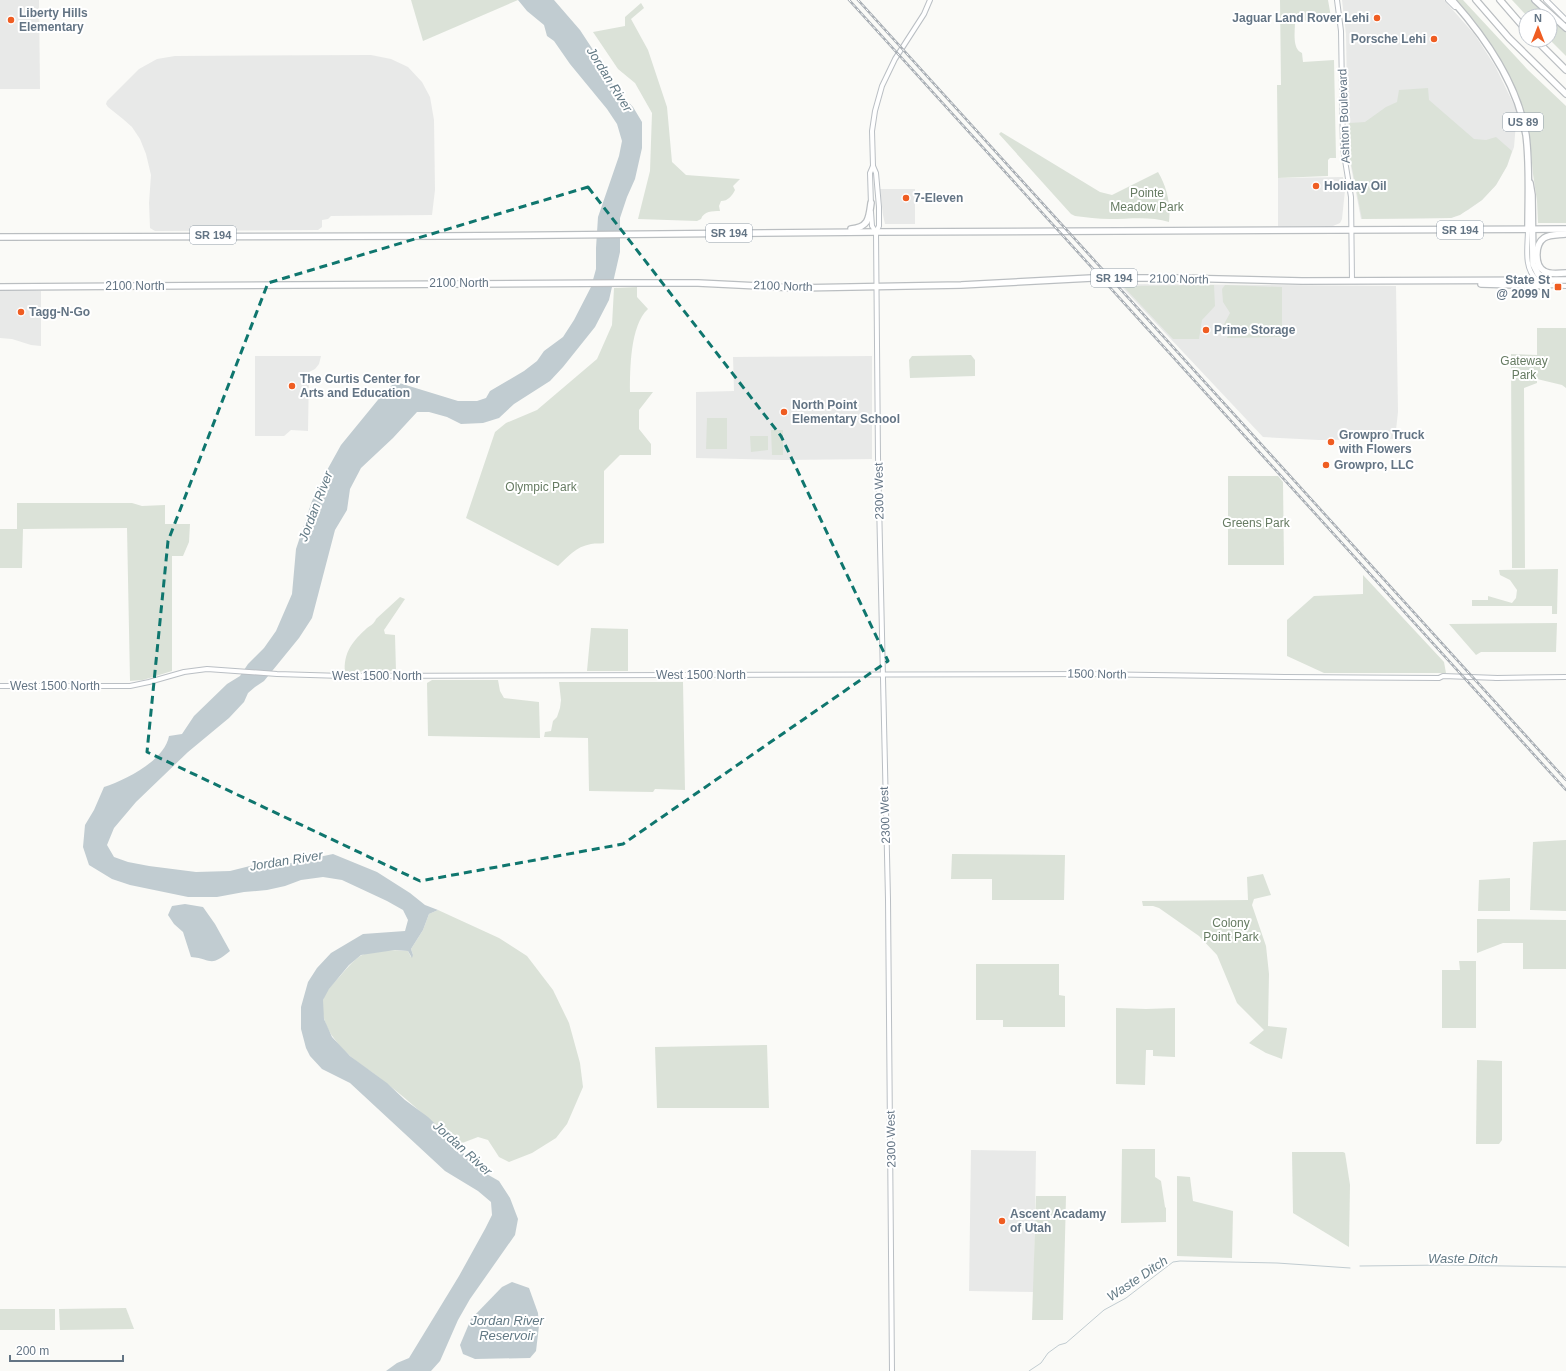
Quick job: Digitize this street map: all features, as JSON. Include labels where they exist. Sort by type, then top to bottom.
[{"type":"highway","name":"US 89","points":[[1452,0],[1469,21],[1498,64],[1518,104],[1526,134],[1528,173],[1532,195],[1530,229]]},
{"type":"highway","points":[[1476,0],[1509,38],[1566,94]]},
{"type":"highway","points":[[1500,0],[1518,21]]},
{"type":"highway","points":[[1535,0],[1566,28]]},
{"type":"highway","points":[[1544,48],[1566,70]]},
{"type":"highway","points":[[819,232],[863,226],[868,220],[871,203]]},
{"type":"highway","points":[[1530,229],[1534,266],[1540,276],[1550,282]]},
{"type":"highway","name":"SR 194","points":[[0,236],[446,236],[819,232],[1566,229]]},
{"type":"highway","points":[[1566,234],[1543,238],[1538,247],[1538,260],[1540,267],[1546,272],[1566,273]]},
{"type":"highway","name":"2100 North","points":[[0,287],[424,283],[698,283],[796,288],[961,285],[1092,278],[1352,281],[1537,280],[1550,282]]},
{"type":"highway","points":[[1445,281],[1484,284],[1550,282],[1566,279]]},
{"type":"street","points":[[873,166],[876,172],[879,207],[879,226],[876,232],[872,226],[870,173],[873,166],[872,131],[875,111],[882,86],[895,59],[924,14],[930,0]]},
{"type":"street","name":"Ashton Boulevard","points":[[1337,0],[1341,31],[1343,148],[1350,195],[1352,281]]},
{"type":"street","points":[[1448,0],[1469,21]]},
{"type":"street","points":[[1546,0],[1566,20]]},
{"type":"street","points":[[1530,229],[1528,266],[1531,274],[1537,280]]},
{"type":"street","name":"2300 West","points":[[876,232],[888,913],[892,1371]]},
{"type":"street","points":[[1550,282],[1566,286]]},
{"type":"street","name":"West 1500 North","points":[[0,686],[130,686],[174,674],[207,669],[277,674],[342,676],[755,675]]},
{"type":"street","name":"1500 North","points":[[755,675],[1085,674],[1444,679],[1566,677]]},
{"type":"highlighted area","points":[[588,187],[781,436],[888,661],[623,844],[420,881],[147,752],[168,541],[268,283]]},
{"type":"shaded area","points":[[0,0],[39,0],[40,89],[0,89]]},
{"type":"shaded area","points":[[1342,0],[1444,0],[1475,35],[1495,66],[1517,111],[1514,147],[1507,166],[1496,185],[1482,200],[1468,210],[1451,218],[1361,219],[1348,151],[1346,34]]},
{"type":"shaded area","points":[[371,55],[391,59],[408,67],[422,82],[430,97],[434,120],[435,190],[432,215],[331,216],[328,219],[322,220],[322,227],[318,230],[155,231],[150,228],[149,203],[151,175],[146,154],[140,139],[132,127],[106,104],[107,101],[139,69],[157,59],[175,56]]},
{"type":"shaded area","points":[[1343,177],[1345,190],[1342,219],[1340,223],[1333,226],[1278,226],[1278,178]]},
{"type":"shaded area","points":[[880,189],[915,189],[915,224],[885,224]]},
{"type":"shaded area","points":[[1119,284],[1396,286],[1398,412],[1395,439],[1319,440],[1263,437]]},
{"type":"shaded area","points":[[0,290],[41,291],[41,346],[31,345],[12,339],[0,338]]},
{"type":"shaded area","points":[[255,356],[321,356],[319,364],[315,369],[309,372],[308,431],[291,430],[284,436],[255,436]]},
{"type":"shaded area","name":"North Point Elementary School","points":[[872,356],[872,459],[783,460],[696,458],[696,392],[734,391],[733,357]]},
{"type":"shaded area","name":"Ascent Acadamy of Utah","points":[[971,1150],[1036,1151],[1034,1292],[969,1291]]},
{"type":"green space","points":[[411,0],[518,0],[423,41]]},
{"type":"green space","points":[[1280,0],[1328,0],[1331,17],[1295,22],[1295,44],[1302,53],[1303,62],[1334,60],[1336,158],[1330,158],[1328,160],[1328,176],[1278,178],[1277,85],[1281,85]]},
{"type":"green space","points":[[1457,0],[1463,0],[1528,70],[1566,106],[1566,223],[1538,223],[1529,129],[1521,103],[1498,55],[1476,23]]},
{"type":"green space","points":[[1512,0],[1532,0],[1540,8],[1520,8]]},
{"type":"green space","points":[[641,3],[644,8],[631,19],[648,50],[667,107],[672,162],[686,175],[740,179],[733,186],[735,190],[731,196],[726,200],[721,201],[719,206],[720,211],[711,211],[706,213],[697,221],[638,219],[650,171],[652,113],[635,83],[618,69],[593,32],[625,26],[625,17]]},
{"type":"green space","points":[[1558,24],[1566,32],[1566,56],[1558,48]]},
{"type":"green space","points":[[1428,88],[1429,100],[1474,139],[1486,140],[1496,137],[1512,151],[1507,166],[1496,185],[1482,200],[1460,215],[1451,218],[1362,219],[1350,158],[1349,123],[1365,122],[1386,107],[1397,102],[1399,90]]},
{"type":"green space","name":"Pointe Meadow Park","points":[[1001,132],[1100,192],[1112,195],[1158,172],[1168,196],[1169,222],[1147,218],[1110,219],[1075,216],[1071,214],[999,134]]},
{"type":"green space","points":[[1214,285],[1215,306],[1202,320],[1199,339],[1173,339],[1123,286]]},
{"type":"green space","points":[[1225,285],[1282,287],[1282,337],[1227,338],[1229,332],[1223,326],[1230,313],[1223,302],[1222,289]]},
{"type":"green space","name":"Olympic Park","points":[[637,287],[637,297],[648,309],[642,316],[634,336],[630,372],[630,392],[653,392],[639,410],[639,429],[651,444],[651,455],[620,455],[604,471],[604,543],[585,545],[581,547],[573,552],[558,566],[466,518],[495,432],[506,423],[537,410],[597,359],[612,325],[614,288]]},
{"type":"green space","name":"Gateway Park","points":[[1537,328],[1566,328],[1566,388],[1562,385],[1537,379],[1537,383],[1524,388],[1525,568],[1512,568],[1511,354],[1537,355]]},
{"type":"green space","points":[[971,355],[975,360],[975,376],[910,378],[909,360],[912,356]]},
{"type":"green space","points":[[707,418],[727,418],[727,449],[706,449]]},
{"type":"green space","points":[[771,430],[783,430],[783,455],[772,455]]},
{"type":"green space","points":[[750,436],[768,436],[768,450],[751,452]]},
{"type":"green space","name":"Greens Park","points":[[1228,476],[1278,476],[1283,482],[1284,565],[1228,565]]},
{"type":"green space","points":[[17,503],[132,503],[142,506],[165,505],[165,524],[190,524],[189,542],[183,556],[172,556],[172,671],[143,680],[130,681],[127,528],[23,529],[22,568],[0,568],[0,529],[17,529]]},
{"type":"green space","points":[[1558,569],[1557,614],[1552,614],[1552,606],[1472,606],[1472,600],[1488,600],[1488,596],[1512,603],[1516,598],[1517,590],[1510,580],[1500,575],[1499,570]]},
{"type":"green space","points":[[1363,575],[1444,662],[1446,673],[1324,673],[1287,656],[1287,620],[1314,596],[1363,594]]},
{"type":"green space","points":[[400,597],[405,599],[384,630],[385,634],[395,635],[396,671],[362,670],[361,673],[345,673],[347,653],[353,642]]},
{"type":"green space","points":[[1557,623],[1556,652],[1481,652],[1476,655],[1449,624]]},
{"type":"green space","points":[[591,628],[628,629],[628,671],[587,671]]},
{"type":"green space","points":[[432,680],[498,680],[500,691],[504,698],[539,702],[540,738],[428,736],[427,683]]},
{"type":"green space","points":[[559,682],[683,682],[685,790],[655,789],[653,792],[589,791],[588,738],[544,737],[545,732],[551,731],[553,721],[557,717],[560,708],[561,700]]},
{"type":"green space","points":[[1566,840],[1566,911],[1530,910],[1533,842]]},
{"type":"green space","points":[[952,854],[1065,855],[1064,900],[992,900],[992,879],[951,879]]},
{"type":"green space","name":"Colony Point Park","points":[[1263,874],[1271,895],[1254,899],[1252,905],[1266,946],[1269,974],[1268,1026],[1287,1028],[1282,1059],[1266,1053],[1249,1043],[1264,1030],[1237,1003],[1217,955],[1199,936],[1159,908],[1153,906],[1143,906],[1142,901],[1248,900],[1247,877]]},
{"type":"green space","points":[[1510,878],[1510,911],[1478,911],[1479,880]]},
{"type":"green space","points":[[438,910],[499,938],[527,956],[553,990],[569,1023],[580,1063],[583,1087],[567,1124],[556,1138],[532,1153],[509,1162],[499,1157],[488,1140],[478,1137],[457,1145],[404,1098],[344,1051],[330,1033],[324,1019],[322,1004],[324,997],[330,987],[352,962],[360,956],[377,951],[408,951],[411,957],[413,955],[411,949],[423,930],[429,914]]},
{"type":"green space","points":[[1477,919],[1566,920],[1566,969],[1523,969],[1523,943],[1503,943],[1477,953]]},
{"type":"green space","points":[[1459,961],[1476,961],[1476,1028],[1442,1028],[1442,970],[1460,970]]},
{"type":"green space","points":[[976,964],[1059,964],[1059,995],[1065,996],[1065,1027],[1003,1027],[1003,1020],[976,1020]]},
{"type":"green space","points":[[1116,1008],[1175,1008],[1175,1057],[1153,1056],[1153,1050],[1146,1050],[1145,1085],[1116,1084]]},
{"type":"green space","points":[[767,1045],[769,1108],[657,1108],[655,1047]]},
{"type":"green space","points":[[1477,1060],[1502,1061],[1502,1140],[1499,1144],[1476,1144]]},
{"type":"green space","points":[[1122,1149],[1155,1149],[1155,1177],[1161,1181],[1166,1208],[1166,1222],[1121,1223]]},
{"type":"green space","points":[[1292,1152],[1345,1153],[1350,1185],[1349,1247],[1293,1213]]},
{"type":"green space","points":[[1177,1176],[1190,1177],[1193,1201],[1233,1211],[1232,1258],[1177,1256]]},
{"type":"green space","points":[[1036,1196],[1066,1196],[1063,1320],[1032,1320]]},
{"type":"green space","points":[[126,1308],[134,1329],[60,1330],[59,1309]]},
{"type":"green space","points":[[0,1309],[55,1309],[55,1330],[0,1330]]},
{"type":"water","name":"Jordan River","points":[[518,0],[554,0],[580,30],[599,59],[607,77],[633,107],[642,122],[642,148],[635,179],[620,218],[620,252],[609,300],[595,327],[550,381],[514,404],[499,418],[483,423],[461,424],[447,417],[429,412],[417,412],[393,438],[361,468],[350,489],[347,510],[335,530],[312,618],[299,638],[264,681],[248,693],[244,702],[229,718],[188,752],[136,802],[114,828],[107,845],[114,857],[128,862],[196,872],[230,871],[254,865],[277,866],[333,854],[377,872],[410,893],[425,905],[438,910],[429,914],[423,930],[411,949],[413,955],[412,958],[408,951],[395,950],[361,955],[349,965],[329,989],[323,1000],[324,1019],[332,1037],[350,1056],[387,1083],[405,1100],[428,1117],[457,1145],[468,1159],[485,1173],[499,1181],[510,1198],[518,1219],[515,1235],[470,1299],[458,1320],[440,1361],[431,1371],[386,1371],[397,1363],[409,1358],[459,1276],[492,1215],[491,1202],[478,1191],[445,1171],[350,1083],[322,1069],[310,1056],[306,1048],[301,1029],[301,1007],[308,982],[317,968],[331,953],[363,934],[405,931],[408,920],[403,910],[342,880],[323,877],[301,880],[285,886],[267,890],[244,892],[217,897],[188,897],[130,885],[112,879],[89,865],[83,847],[85,825],[94,810],[104,787],[113,784],[143,768],[160,753],[166,745],[169,736],[182,734],[194,716],[227,684],[240,676],[248,664],[264,648],[276,631],[292,594],[296,549],[312,501],[341,445],[386,390],[396,382],[458,401],[477,401],[486,398],[490,391],[524,371],[537,361],[544,351],[563,337],[574,320],[591,287],[596,269],[598,217],[619,156],[622,141],[617,124],[607,109],[570,64],[554,41],[547,36],[544,25],[527,11]]},
{"type":"water","points":[[185,904],[203,907],[215,924],[230,951],[214,961],[191,957],[183,932],[174,924],[168,915],[172,906]]},
{"type":"water","name":"Jordan River Reservoir","points":[[512,1282],[529,1288],[538,1313],[539,1326],[536,1351],[530,1358],[475,1359],[463,1354],[460,1345],[471,1319],[502,1287]]},
{"type":"waterway","name":"Waste Ditch","points":[[1029,1371],[1041,1363],[1048,1353],[1059,1345],[1066,1343],[1104,1310],[1126,1298],[1173,1262],[1277,1263],[1350,1268]]},
{"type":"waterway","name":"Waste Ditch","points":[[1360,1266],[1446,1265],[1566,1267]]},
{"type":"railway","points":[[849,0],[1566,790]]},
{"type":"railway","points":[[858,0],[1566,780]]},
{"type":"place","name":"Jaguar Land Rover Lehi","points":[[1377,18]]},
{"type":"place","name":"Liberty Hills Elementary","points":[[11,20]]},
{"type":"place","name":"Porsche Lehi","points":[[1434,39]]},
{"type":"place","name":"Holiday Oil","points":[[1316,186]]},
{"type":"place","name":"7-Eleven","points":[[906,198]]},
{"type":"place","name":"State St @ 2099 N","points":[[1558,287]]},
{"type":"place","name":"Tagg-N-Go","points":[[21,312]]},
{"type":"place","name":"Prime Storage","points":[[1206,330]]},
{"type":"place","name":"The Curtis Center for Arts and Education","points":[[292,386]]},
{"type":"place","name":"North Point Elementary School","points":[[784,412]]},
{"type":"place","name":"Growpro Truck with Flowers","points":[[1331,442]]},
{"type":"place","name":"Growpro, LLC","points":[[1326,465]]},
{"type":"place","name":"Ascent Acadamy of Utah","points":[[1002,1221]]}]
